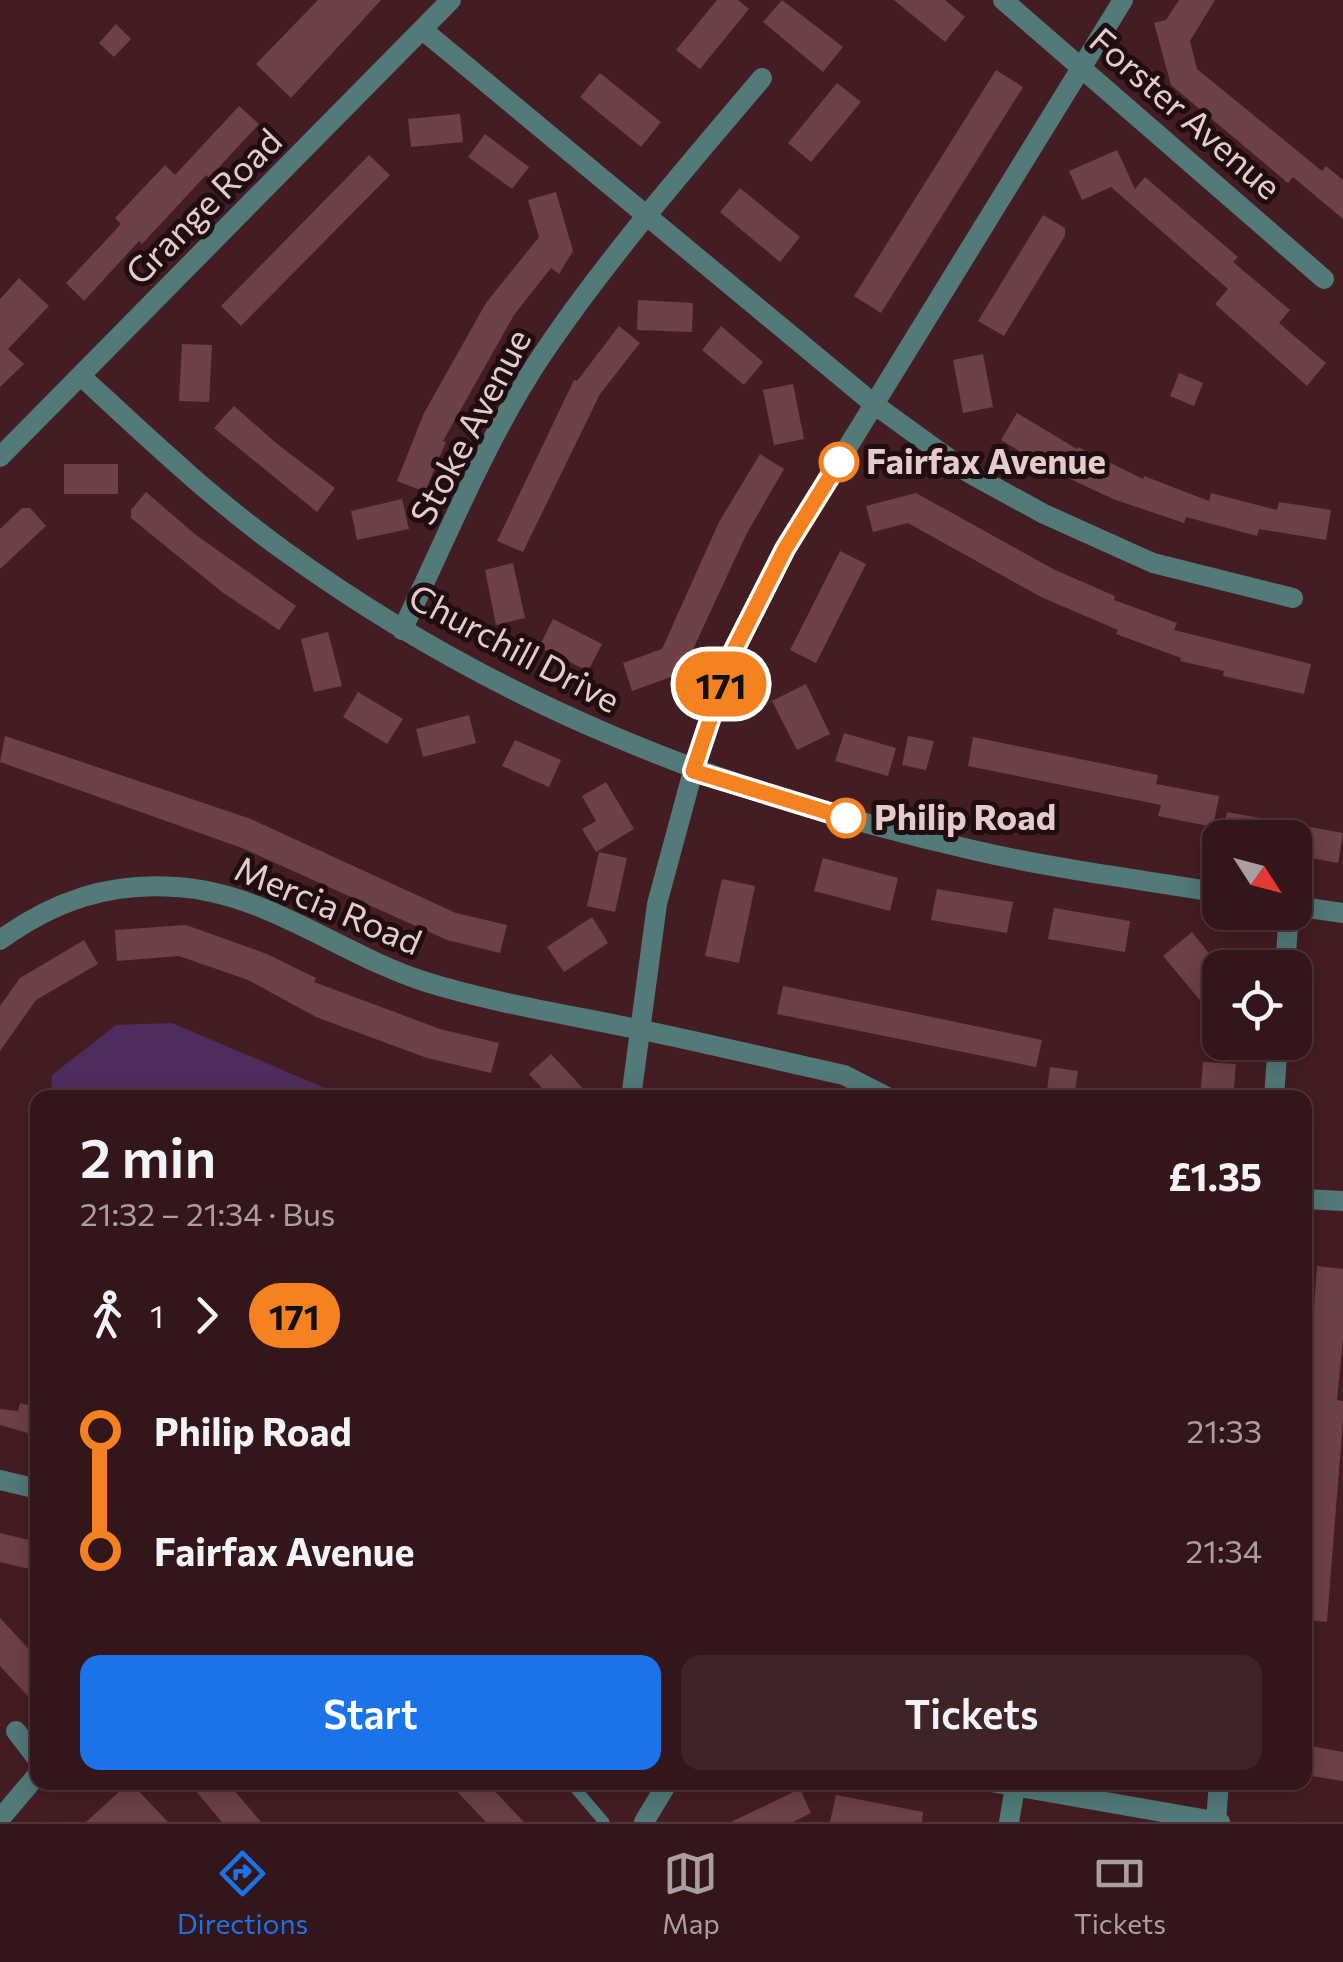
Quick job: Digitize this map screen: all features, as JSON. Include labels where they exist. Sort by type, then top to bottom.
[{"type":"street","name":"Grange Road","points":[[0,457],[451,0]]},
{"type":"street","name":"Forster Avenue","points":[[1003,0],[1324,278]]},
{"type":"street","points":[[632,1090],[657,904],[693,771],[732,654],[785,549],[1122,0]]},
{"type":"street","points":[[424,31],[875,405],[969,473],[1044,514],[1153,563],[1293,598]]},
{"type":"street","name":"Stoke Avenue","points":[[402,630],[504,420],[543,353],[648,215],[762,78]]},
{"type":"street","name":"Churchill Drive","points":[[82,377],[185,472],[268,539],[402,630],[562,716],[693,771],[846,818],[977,851],[1202,890]]},
{"type":"street","name":"Mercia Road","points":[[0,940],[46,910],[93,892],[154,886],[196,889],[256,906],[350,952],[417,979],[512,1005],[844,1075],[873,1090]]},
{"type":"street","points":[[1312,908],[1343,913]]},
{"type":"street","points":[[1275,1090],[1277,1060]]},
{"type":"street","points":[[1312,1200],[1343,1201]]},
{"type":"street","points":[[0,1480],[30,1487]]},
{"type":"street","points":[[16,1731],[30,1749]]},
{"type":"street","points":[[0,1819],[30,1783]]},
{"type":"street","points":[[644,1822],[663,1790]]},
{"type":"street","points":[[1010,1822],[1015,1790]]},
{"type":"street","points":[[1032,1790],[1218,1822],[1219,1790]]},
{"type":"lane","points":[[577,1790],[604,1822]]},
{"type":"shaded area","points":[[172,1023],[330,1090],[51,1090],[52,1075],[116,1025]]},
{"type":"building","points":[[318,0],[381,0],[291,98],[256,64]]},
{"type":"building","points":[[717,0],[738,0],[749,9],[700,69],[676,50]]},
{"type":"building","points":[[782,0],[843,47],[823,72],[763,22]]},
{"type":"building","points":[[894,0],[945,0],[965,17],[945,42]]},
{"type":"building","points":[[1179,0],[1215,0],[1190,41],[1197,69],[1322,171],[1326,166],[1343,180],[1343,219],[1293,177],[1288,183],[1171,85],[1154,23],[1166,20]]},
{"type":"building","points":[[116,24],[131,39],[114,57],[99,43]]},
{"type":"building","points":[[996,70],[1023,87],[881,313],[854,296]]},
{"type":"building","points":[[600,73],[661,122],[641,147],[580,97]]},
{"type":"building","points":[[837,83],[861,102],[811,162],[788,143]]},
{"type":"building","points":[[239,106],[259,124],[142,244],[139,241],[84,301],[66,283],[121,224],[115,218],[165,165],[175,175]]},
{"type":"building","points":[[460,114],[463,142],[411,147],[408,119]]},
{"type":"building","points":[[485,134],[529,167],[512,189],[468,157]]},
{"type":"building","points":[[1117,150],[1135,189],[1145,177],[1238,257],[1233,262],[1290,310],[1279,323],[1326,363],[1307,386],[1215,304],[1228,289],[1111,187],[1082,200],[1069,171]]},
{"type":"building","points":[[369,155],[390,175],[241,326],[221,306]]},
{"type":"building","points":[[740,188],[800,237],[780,262],[720,212]]},
{"type":"building","points":[[556,192],[573,251],[559,274],[551,268],[514,315],[443,441],[446,442],[425,492],[397,481],[424,413],[486,303],[539,237],[528,200]]},
{"type":"building","points":[[1043,215],[1065,228],[1065,236],[1004,336],[978,321]]},
{"type":"building","points":[[19,278],[49,306],[8,349],[24,364],[0,387],[0,299]]},
{"type":"building","points":[[638,300],[693,303],[692,332],[637,330]]},
{"type":"building","points":[[619,326],[640,343],[600,394],[523,552],[497,541],[574,380]]},
{"type":"building","points":[[721,326],[763,362],[744,385],[702,350]]},
{"type":"building","points":[[182,344],[212,345],[209,402],[179,401]]},
{"type":"building","points":[[983,354],[993,407],[963,413],[953,360]]},
{"type":"building","points":[[1179,373],[1203,383],[1194,406],[1170,396]]},
{"type":"building","points":[[793,384],[804,439],[774,445],[763,390]]},
{"type":"building","points":[[234,406],[335,488],[317,512],[214,428]]},
{"type":"building","points":[[1017,413],[1077,449],[1143,479],[1144,476],[1209,501],[1211,493],[1277,510],[1279,502],[1331,510],[1326,540],[1259,529],[1257,536],[1186,517],[1184,523],[1113,499],[1047,468],[1001,440]]},
{"type":"building","points":[[760,454],[784,469],[747,533],[682,673],[632,691],[623,663],[662,649],[719,522]]},
{"type":"building","points":[[64,464],[118,464],[118,494],[64,494]]},
{"type":"building","points":[[146,492],[196,535],[296,606],[279,630],[222,592],[131,518],[131,510]]},
{"type":"building","points":[[916,493],[1055,570],[1115,596],[1114,600],[1177,623],[1174,630],[1311,664],[1304,694],[1223,676],[1224,671],[1180,661],[1181,658],[1116,634],[1118,630],[1041,597],[908,523],[873,532],[866,506]]},
{"type":"building","points":[[402,499],[409,529],[357,540],[351,511]]},
{"type":"building","points":[[22,508],[30,508],[46,526],[0,569],[0,529]]},
{"type":"building","points":[[840,551],[866,564],[816,663],[790,650]]},
{"type":"building","points":[[513,563],[525,618],[496,625],[485,570]]},
{"type":"building","points":[[553,619],[602,644],[588,671],[539,647]]},
{"type":"building","points":[[328,632],[342,686],[314,692],[301,639]]},
{"type":"building","points":[[806,684],[830,734],[797,750],[772,701]]},
{"type":"building","points":[[358,692],[403,719],[387,744],[343,717]]},
{"type":"building","points":[[469,715],[476,743],[423,757],[416,729]]},
{"type":"building","points":[[844,733],[896,748],[888,776],[835,761]]},
{"type":"building","points":[[5,736],[251,819],[456,913],[507,925],[500,953],[447,940],[242,848],[0,762]]},
{"type":"building","points":[[908,736],[934,741],[926,770],[902,765]]},
{"type":"building","points":[[973,737],[1158,775],[1156,784],[1219,796],[1214,820],[1202,820],[1202,825],[1158,816],[1161,805],[968,766]]},
{"type":"building","points":[[515,740],[561,760],[549,787],[502,766]]},
{"type":"building","points":[[606,782],[634,829],[596,852],[582,829],[596,821],[582,796]]},
{"type":"building","points":[[1227,812],[1271,820],[1225,820]]},
{"type":"building","points":[[1312,827],[1343,833],[1338,863],[1312,858]]},
{"type":"building","points":[[599,852],[627,858],[615,912],[587,906]]},
{"type":"building","points":[[823,858],[898,878],[890,911],[814,891]]},
{"type":"building","points":[[722,879],[755,886],[739,963],[705,956]]},
{"type":"building","points":[[937,889],[1013,902],[1007,933],[931,920]]},
{"type":"building","points":[[1054,908],[1130,921],[1125,952],[1048,939]]},
{"type":"building","points":[[592,917],[608,943],[564,972],[547,947]]},
{"type":"building","points":[[186,925],[267,954],[316,978],[314,982],[440,1029],[499,1043],[491,1073],[427,1058],[316,1017],[248,980],[179,956],[117,961],[115,930]]},
{"type":"building","points":[[1192,932],[1206,950],[1202,950],[1202,1003],[1163,956]]},
{"type":"building","points":[[84,940],[98,964],[36,1000],[0,1051],[0,1006],[20,978]]},
{"type":"building","points":[[783,986],[1042,1040],[1036,1067],[777,1014]]},
{"type":"building","points":[[551,1054],[585,1090],[544,1090],[529,1074]]},
{"type":"building","points":[[1203,1062],[1236,1064],[1234,1090],[1201,1090]]},
{"type":"building","points":[[1050,1067],[1078,1071],[1075,1090],[1047,1090]]},
{"type":"building","points":[[1317,1266],[1343,1269],[1343,1338],[1337,1400],[1343,1401],[1343,1420],[1327,1622],[1312,1621],[1312,1338]]},
{"type":"building","points":[[20,1403],[30,1406],[30,1434],[0,1425],[0,1409],[18,1411]]},
{"type":"building","points":[[0,1533],[30,1540],[30,1569],[0,1562]]},
{"type":"building","points":[[0,1618],[30,1650],[30,1698],[0,1666]]},
{"type":"building","points":[[1312,1746],[1343,1752],[1343,1781],[1312,1776]]},
{"type":"building","points":[[121,1790],[138,1790],[168,1822],[86,1822]]},
{"type":"building","points":[[195,1790],[234,1790],[261,1822],[222,1822]]},
{"type":"building","points":[[456,1790],[494,1790],[524,1822],[486,1822]]},
{"type":"building","points":[[798,1790],[811,1813],[793,1822],[731,1822]]},
{"type":"building","points":[[836,1795],[923,1812],[922,1822],[830,1822]]},
{"type":"bus line","name":"171","points":[[839,462],[785,549],[732,654],[693,771],[846,818]]},
{"type":"place","name":"Fairfax Avenue","points":[[839,462]]},
{"type":"place","name":"Philip Road","points":[[846,818]]}]
